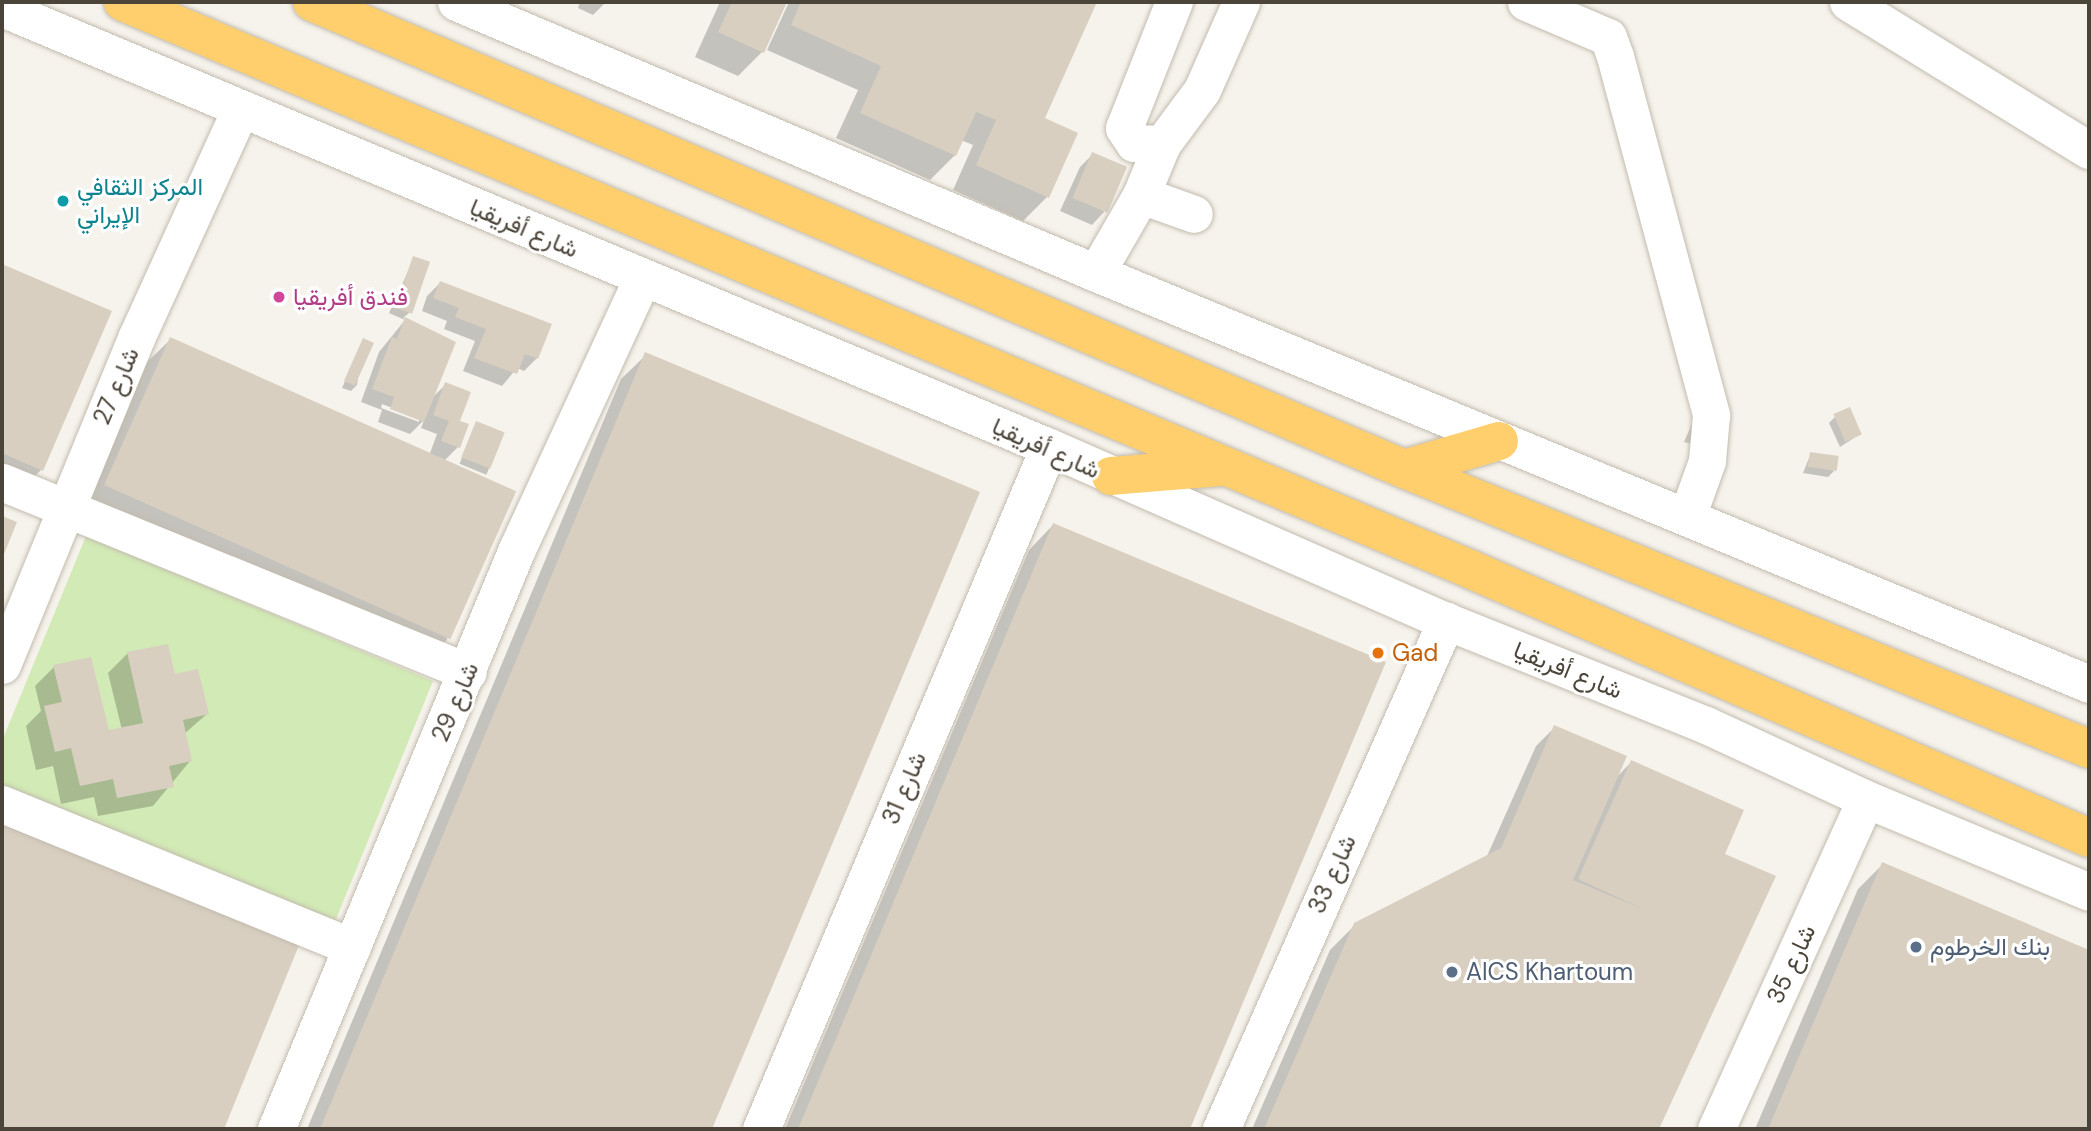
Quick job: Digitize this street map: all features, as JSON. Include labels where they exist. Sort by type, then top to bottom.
[{"type":"highway","name":"شارع أفريقيا","points":[[123,2],[1225,466],[2089,838]]},
{"type":"highway","points":[[312,2],[1404,469],[2089,749]]},
{"type":"highway","points":[[1404,469],[1499,441]]},
{"type":"highway","points":[[1111,476],[1225,466]]},
{"type":"street","points":[[456,2],[1096,273],[2089,684]]},
{"type":"street","points":[[1162,144],[1134,143],[1124,128],[1174,2]]},
{"type":"street","points":[[1096,273],[1141,195],[1162,144],[1202,90],[1241,2]]},
{"type":"street","points":[[1526,2],[1608,37],[1615,56],[1711,415],[1707,461],[1687,517]]},
{"type":"street","points":[[1848,2],[2089,150]]},
{"type":"street","name":"شارع أفريقيا","points":[[2,8],[1049,447],[1446,621],[1706,725],[1867,799],[2089,892]]},
{"type":"street","name":"شارع 27","points":[[2,665],[66,506],[240,110]]},
{"type":"street","points":[[1141,195],[1194,214]]},
{"type":"street","name":"شارع 29","points":[[276,1129],[468,673],[517,549],[642,278]]},
{"type":"street","name":"شارع 31","points":[[761,1129],[1049,447]]},
{"type":"street","points":[[2,482],[468,673]]},
{"type":"street","name":"شارع 33","points":[[1221,1129],[1446,621]]},
{"type":"street","name":"شارع 35","points":[[1716,1129],[1867,799]]},
{"type":"street","points":[[2,804],[352,947]]},
{"type":"green space","points":[[86,536],[433,681],[330,934],[2,797],[2,741]]},
{"type":"building","points":[[732,2],[787,2],[764,53],[718,32]]},
{"type":"building","points":[[801,2],[1097,2],[1045,118],[1078,133],[1049,198],[976,165],[996,120],[976,112],[956,156],[860,113],[881,66],[791,25]]},
{"type":"building","points":[[1092,152],[1127,167],[1107,213],[1072,198]]},
{"type":"building","points":[[413,256],[430,262],[412,314],[395,308]]},
{"type":"building","points":[[2,264],[112,311],[43,471],[2,453]]},
{"type":"building","points":[[440,281],[552,324],[538,359],[525,354],[517,374],[474,358],[486,329],[455,317],[459,308],[433,298]]},
{"type":"building","points":[[405,317],[456,342],[424,422],[390,409],[394,397],[372,389],[392,337],[397,339]]},
{"type":"building","points":[[170,337],[516,491],[450,639],[104,485]]},
{"type":"building","points":[[363,338],[374,343],[355,386],[344,381]]},
{"type":"building","points":[[645,352],[980,492],[712,1129],[320,1129]]},
{"type":"building","points":[[445,382],[471,392],[460,421],[469,424],[460,448],[441,441],[449,421],[433,415]]},
{"type":"building","points":[[1850,407],[1862,435],[1845,442],[1833,414]]},
{"type":"building","points":[[476,421],[505,433],[490,469],[461,457]]},
{"type":"building","points":[[1810,452],[1839,456],[1837,471],[1808,467]]},
{"type":"building","points":[[2,516],[17,522],[2,559]]},
{"type":"building","points":[[1053,523],[1386,662],[1190,1129],[798,1129]]},
{"type":"building","points":[[168,644],[175,674],[198,669],[209,714],[183,720],[192,761],[169,766],[174,787],[117,798],[113,779],[80,786],[71,748],[55,752],[44,706],[62,702],[53,665],[91,657],[109,730],[143,723],[127,652]]},
{"type":"building","points":[[1554,725],[1627,756],[1573,880],[1645,910],[1578,879],[1631,760],[1744,810],[1725,854],[1776,876],[1659,1129],[1264,1129],[1354,923],[1501,848]]},
{"type":"building","points":[[2,811],[304,933],[224,1129],[2,1129]]},
{"type":"building","points":[[1882,862],[2089,950],[2089,1129],[1768,1129]]},
{"type":"place","name":"المركز الثقافي الإيراني","points":[[63,201]]},
{"type":"place","name":"فندق أفريقيا","points":[[279,297]]},
{"type":"place","name":"Gad","points":[[1378,653]]},
{"type":"place","name":"بنك الخرطوم","points":[[1916,947]]},
{"type":"place","name":"AICS Khartoum","points":[[1452,972]]}]
